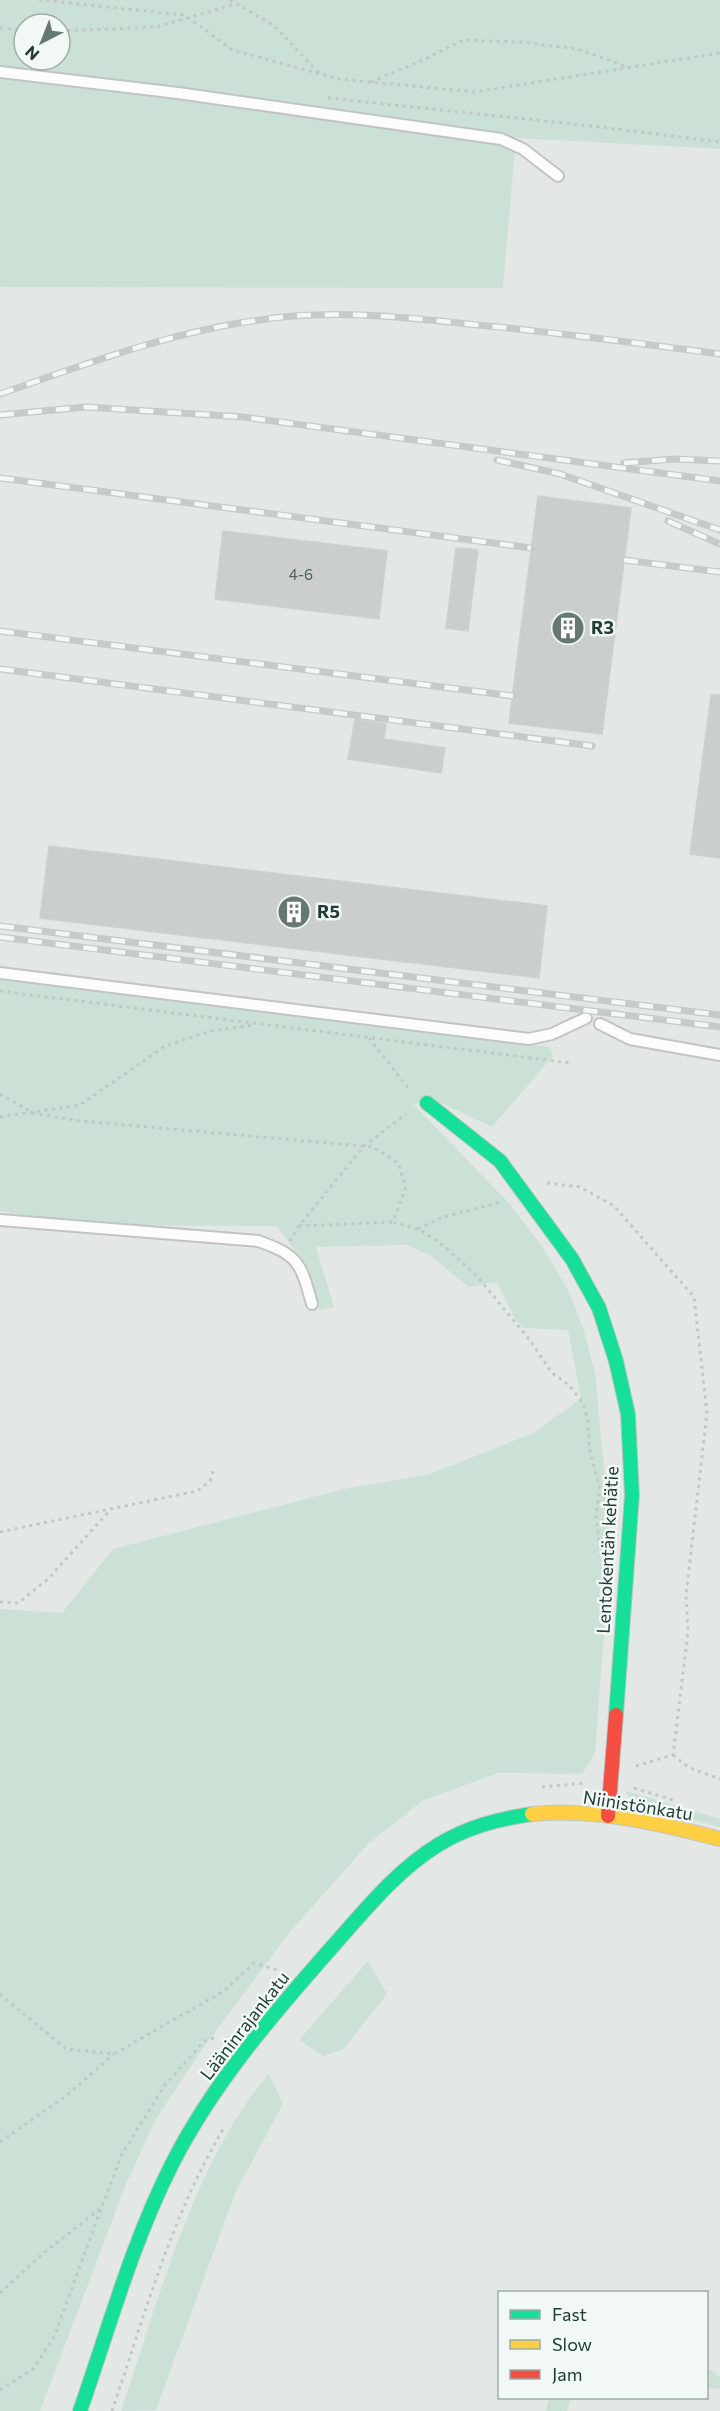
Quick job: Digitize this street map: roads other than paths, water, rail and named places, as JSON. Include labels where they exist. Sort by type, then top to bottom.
[{"type":"street","name":"Lentokentän kehätie","points":[[427,1103],[500,1161],[572,1260],[599,1308],[616,1361],[628,1414],[632,1495],[608,1816]]},
{"type":"street","name":"Niinistönkatu","points":[[550,1813],[608,1816],[720,1839]]},
{"type":"street","name":"Lääninrajankatu","points":[[80,2411],[155,2199],[187,2139],[241,2055],[338,1941],[418,1858],[446,1839],[476,1826],[512,1816],[550,1813]]},
{"type":"lane","points":[[0,72],[190,95],[501,139],[523,149],[558,176]]},
{"type":"lane","points":[[0,973],[529,1039],[552,1034],[586,1018]]},
{"type":"lane","points":[[600,1024],[630,1039],[720,1055]]},
{"type":"lane","points":[[0,1220],[258,1241],[285,1250],[302,1270],[312,1304]]},
{"type":"railway","points":[[0,394],[156,342],[252,321],[306,315],[414,318],[720,354]]},
{"type":"railway","points":[[0,415],[86,407],[243,417],[720,481]]},
{"type":"railway","points":[[624,463],[674,459],[720,461]]},
{"type":"railway","points":[[497,460],[560,474],[720,530]]},
{"type":"railway","points":[[0,478],[531,548]]},
{"type":"railway","points":[[668,521],[720,544]]},
{"type":"railway","points":[[624,560],[720,572]]},
{"type":"railway","points":[[0,631],[513,696]]},
{"type":"railway","points":[[0,669],[592,746]]},
{"type":"railway","points":[[0,926],[720,1015]]},
{"type":"railway","points":[[0,937],[720,1027]]},
{"type":"place","name":"R3","points":[[568,628]]},
{"type":"place","name":"R5","points":[[294,912]]}]
